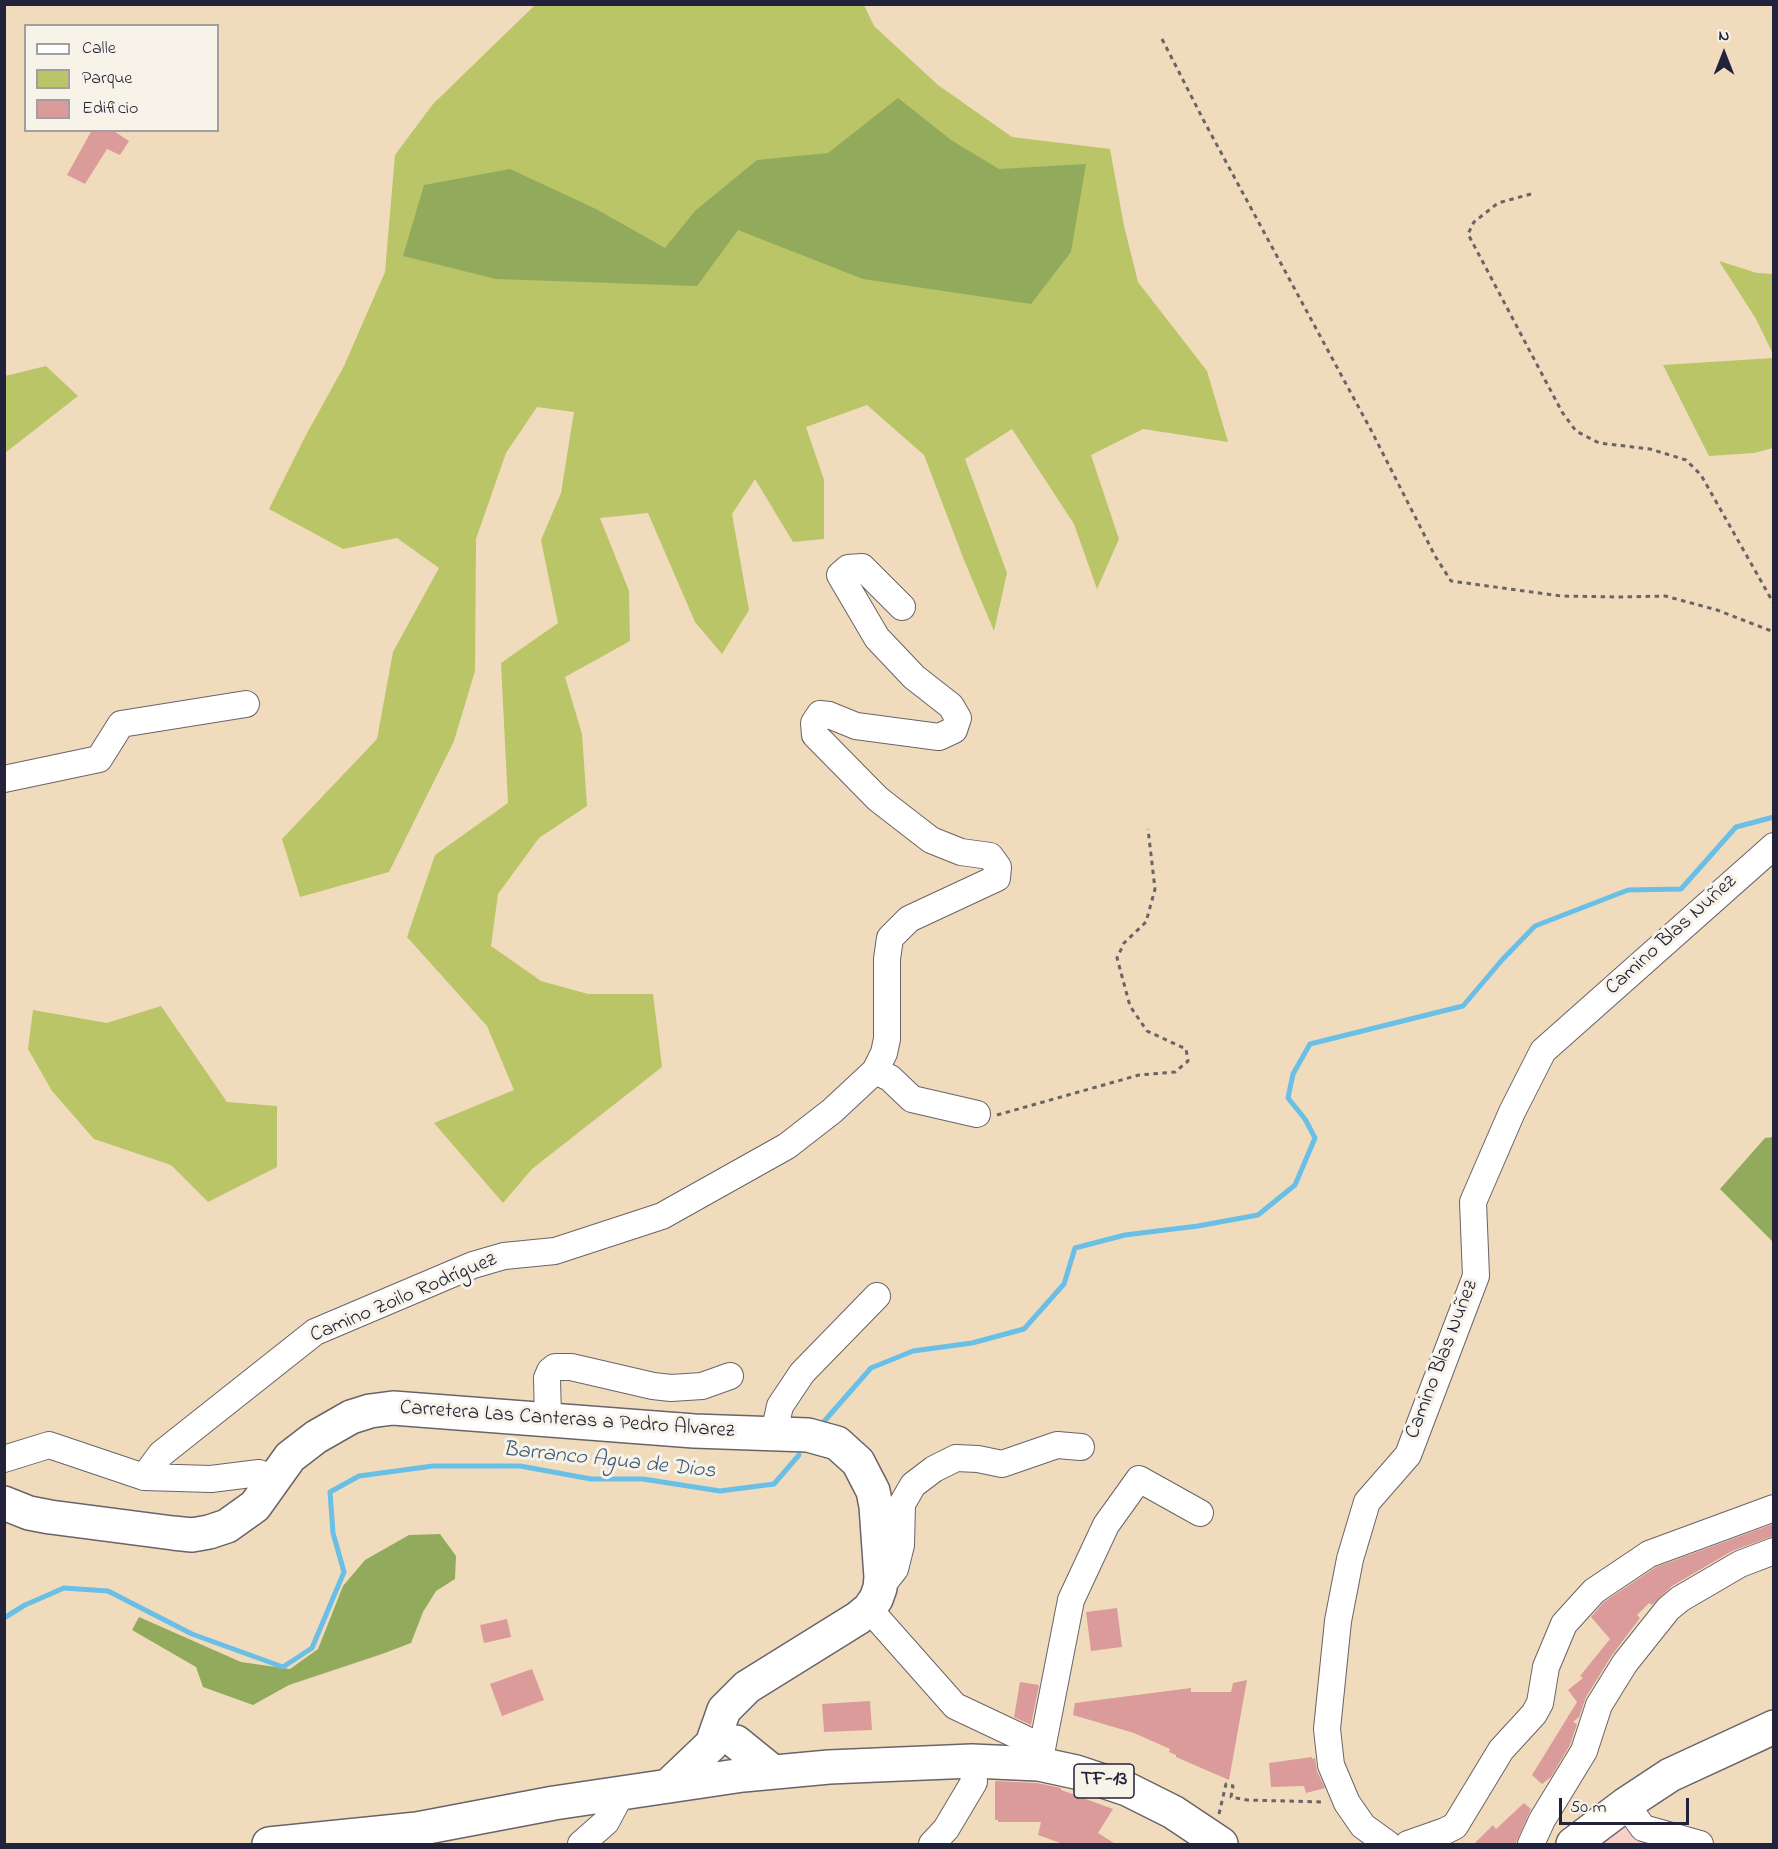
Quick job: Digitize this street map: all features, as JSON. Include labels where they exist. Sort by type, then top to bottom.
[{"type":"main road","name":"Carretera Las Canteras a Pedro Alvarez","points":[[4,1503],[29,1513],[50,1517],[192,1535],[227,1526],[242,1517],[255,1506],[290,1457],[301,1447],[335,1425],[370,1411],[412,1409],[694,1431],[823,1437],[837,1443],[858,1462],[873,1491],[881,1564],[875,1599]]},
{"type":"main road","points":[[269,1845],[417,1829],[554,1803],[668,1786],[734,1763],[738,1698],[747,1687],[858,1618],[875,1599]]},
{"type":"main road","points":[[1573,1845],[1626,1804],[1670,1775],[1773,1727]]},
{"type":"main road","name":"TF-13","points":[[734,1763],[830,1767],[1040,1756],[1077,1772],[1127,1789],[1173,1812],[1217,1842]]},
{"type":"street","name":"Camino Zoilo Rodríguez","points":[[144,1477],[161,1454],[315,1332],[473,1264],[504,1256],[555,1251],[662,1216],[788,1146],[875,1071],[884,1053],[887,1039],[887,958],[890,939],[909,919],[997,878],[998,867],[990,856],[961,852],[931,840],[878,799],[815,735],[814,723],[820,714],[829,715],[856,726],[929,736],[939,737],[954,730],[958,718],[951,706],[907,671],[877,638],[840,575],[848,568],[862,567],[902,607]]},
{"type":"street","points":[[4,779],[99,759],[120,724],[246,704]]},
{"type":"street","name":"Camino Blas Nuñez","points":[[1388,1845],[1363,1826],[1347,1803],[1331,1765],[1327,1729],[1338,1621],[1350,1559],[1366,1502],[1408,1455],[1476,1276],[1473,1203],[1512,1112],[1543,1051],[1773,846]]},
{"type":"street","points":[[875,1071],[890,1078],[912,1099],[977,1114]]},
{"type":"street","points":[[774,1433],[780,1406],[802,1373],[877,1296]]},
{"type":"street","points":[[548,1419],[547,1378],[555,1367],[571,1367],[671,1388],[702,1386],[730,1376]]},
{"type":"street","points":[[4,1459],[49,1445],[144,1477],[212,1479],[259,1473],[274,1479]]},
{"type":"street","points":[[1081,1447],[1057,1445],[1002,1464],[978,1459],[956,1458],[933,1469],[913,1485],[902,1504],[901,1545],[895,1569],[875,1599],[955,1706],[1040,1756],[1071,1600],[1106,1525],[1139,1479],[1200,1514]]},
{"type":"street","points":[[1408,1845],[1455,1826],[1501,1750],[1534,1714],[1540,1703],[1546,1667],[1564,1624],[1594,1591],[1649,1554],[1773,1508]]},
{"type":"street","points":[[1531,1845],[1542,1820],[1584,1751],[1599,1705],[1625,1664],[1661,1616],[1680,1599],[1713,1579],[1740,1564],[1773,1551]]},
{"type":"street","points":[[932,1845],[946,1829],[974,1782],[972,1761]]},
{"type":"street","points":[[581,1845],[606,1822],[621,1794]]},
{"type":"street","points":[[1626,1804],[1643,1828],[1700,1845]]},
{"type":"path","points":[[1162,39],[1451,581],[1561,596],[1665,596],[1717,610],[1773,632]]},
{"type":"path","points":[[1531,194],[1498,203],[1474,222],[1468,234],[1562,412],[1576,431],[1599,443],[1650,449],[1686,460],[1701,475],[1773,604]]},
{"type":"path","points":[[977,1114],[1002,1115],[1139,1075],[1175,1072],[1188,1062],[1186,1049],[1147,1031],[1130,1005],[1117,958],[1124,943],[1146,922],[1155,889],[1148,829]]},
{"type":"path","points":[[1217,1842],[1226,1784],[1233,1786],[1231,1797],[1247,1800],[1347,1803]]},
{"type":"shaded area","points":[[1628,1822],[1675,1844],[1599,1844]]},
{"type":"green space","points":[[535,5],[864,5],[874,26],[938,85],[1012,137],[1110,149],[1124,226],[1138,282],[1207,371],[1228,442],[1143,429],[1091,455],[1119,539],[1097,589],[1074,524],[1012,429],[965,459],[1007,573],[994,631],[924,455],[867,405],[806,427],[824,480],[824,539],[793,542],[755,479],[732,514],[749,610],[722,654],[695,622],[648,513],[600,518],[629,591],[630,641],[565,677],[582,734],[587,806],[539,838],[498,894],[491,946],[541,981],[588,994],[653,994],[662,1067],[532,1169],[503,1203],[434,1123],[514,1090],[487,1026],[407,937],[435,855],[508,803],[501,663],[558,623],[541,540],[561,493],[574,412],[537,407],[506,453],[476,539],[475,671],[454,741],[389,872],[300,897],[282,839],[377,739],[393,652],[439,568],[397,538],[343,549],[269,509],[344,366],[385,272],[395,155],[433,104]]},
{"type":"green space","points":[[898,98],[951,140],[999,169],[1086,164],[1071,252],[1031,304],[863,279],[738,230],[697,286],[496,279],[403,256],[424,185],[510,169],[596,209],[665,248],[695,211],[757,160],[828,153]]},
{"type":"green space","points":[[1719,261],[1757,273],[1773,274],[1773,354],[1756,319]]},
{"type":"green space","points":[[1773,358],[1773,448],[1754,453],[1709,456],[1663,365]]},
{"type":"green space","points":[[46,366],[78,396],[5,453],[5,376]]},
{"type":"green space","points":[[161,1006],[227,1102],[277,1106],[277,1167],[208,1202],[171,1165],[94,1139],[52,1091],[28,1049],[33,1010],[107,1023]]},
{"type":"green space","points":[[1774,1137],[1773,1242],[1720,1189],[1765,1138]]},
{"type":"green space","points":[[440,1534],[456,1556],[455,1579],[436,1591],[423,1612],[411,1643],[289,1685],[253,1705],[203,1687],[196,1667],[132,1630],[139,1617],[241,1662],[290,1669],[318,1649],[343,1586],[365,1560],[409,1535]]},
{"type":"building","points":[[91,132],[115,132],[129,141],[120,155],[107,149],[85,184],[67,175]]},
{"type":"building","points":[[1773,1524],[1773,1536],[1732,1551],[1672,1586],[1652,1605],[1649,1603],[1637,1615],[1640,1618],[1612,1655],[1586,1697],[1579,1717],[1573,1722],[1577,1724],[1570,1745],[1551,1777],[1542,1784],[1532,1775],[1577,1702],[1568,1690],[1583,1678],[1580,1676],[1610,1639],[1591,1617],[1604,1602],[1656,1567]]},
{"type":"building","points":[[1117,1608],[1122,1647],[1091,1651],[1086,1612]]},
{"type":"building","points":[[507,1619],[511,1637],[484,1643],[480,1625]]},
{"type":"building","points":[[532,1669],[544,1700],[502,1716],[490,1684]]},
{"type":"building","points":[[1247,1680],[1229,1780],[1176,1757],[1169,1752],[1170,1749],[1134,1733],[1073,1715],[1075,1703],[1191,1688],[1191,1692],[1231,1692],[1233,1683]]},
{"type":"building","points":[[1020,1682],[1039,1685],[1031,1725],[1014,1717]]},
{"type":"building","points":[[870,1701],[872,1730],[824,1732],[822,1704]]},
{"type":"building","points":[[1312,1757],[1312,1759],[1315,1758],[1317,1771],[1325,1788],[1306,1793],[1304,1786],[1271,1787],[1269,1763]]},
{"type":"building","points":[[995,1781],[1037,1783],[1061,1788],[1061,1790],[1113,1809],[1098,1833],[1117,1845],[1066,1845],[1038,1835],[1041,1822],[998,1822],[995,1820]]},
{"type":"building","points":[[1524,1803],[1531,1809],[1515,1845],[1473,1845],[1493,1825],[1496,1829]]},
{"type":"waterway","name":"Barranco Agua de Dios","points":[[820,1426],[871,1368],[913,1351],[972,1343],[1024,1329],[1064,1284],[1075,1248],[1125,1235],[1198,1226],[1258,1215],[1295,1185],[1315,1138],[1305,1119],[1288,1098],[1293,1074],[1310,1044],[1463,1006],[1535,926],[1628,890],[1681,889],[1736,827],[1774,817]]},
{"type":"waterway","name":"Barranco Agua de Dios","points":[[4,1618],[25,1605],[64,1588],[108,1591],[192,1634],[283,1667],[312,1648],[344,1572],[333,1533],[330,1492],[359,1476],[433,1466],[520,1466],[591,1479],[643,1479],[720,1491],[774,1484],[799,1455]]}]
